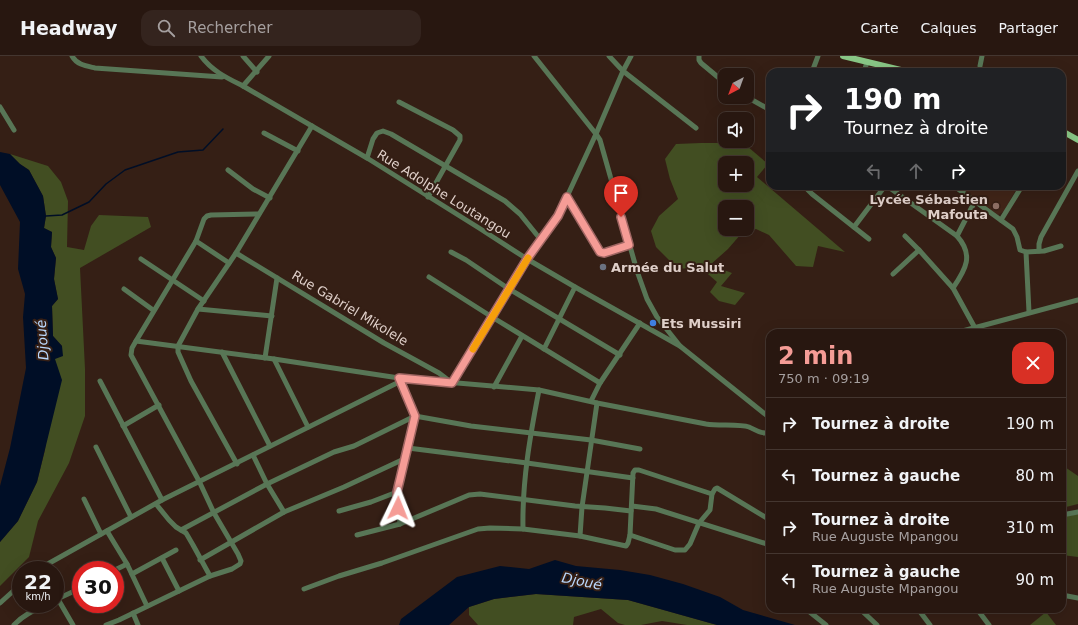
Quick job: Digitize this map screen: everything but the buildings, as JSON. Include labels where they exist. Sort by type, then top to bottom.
[{"type":"main road","points":[[843,56],[892,68]]},
{"type":"main road","points":[[1066,133],[1078,140]]},
{"type":"street","points":[[72,56],[82,65],[95,68],[224,77]]},
{"type":"street","name":"Rue Adolphe Loutangou","points":[[201,56],[212,69],[224,77],[243,86],[367,158],[527,259],[680,346]]},
{"type":"street","points":[[243,56],[257,72]]},
{"type":"street","points":[[243,86],[257,72],[269,56]]},
{"type":"street","points":[[534,56],[596,134],[603,150],[629,245],[647,299],[657,317],[680,346],[766,415]]},
{"type":"street","points":[[609,56],[623,70],[696,128]]},
{"type":"street","points":[[452,383],[527,259],[558,216],[596,134],[623,70],[631,56]]},
{"type":"street","points":[[699,56],[701,63],[718,77]]},
{"type":"street","points":[[814,68],[818,56]]},
{"type":"street","points":[[980,66],[982,56]]},
{"type":"street","points":[[865,68],[867,62]]},
{"type":"street","points":[[754,101],[766,108]]},
{"type":"street","points":[[399,102],[453,130],[460,136],[460,140],[428,197]]},
{"type":"street","points":[[0,106],[14,130]]},
{"type":"street","points":[[236,464],[191,381],[178,352],[178,346],[198,309],[230,263],[312,126]]},
{"type":"street","points":[[367,158],[373,138],[377,133],[382,131],[390,134],[513,207],[541,240]]},
{"type":"street","points":[[264,133],[298,151]]},
{"type":"street","points":[[228,170],[253,189],[270,198]]},
{"type":"street","points":[[1039,252],[1039,244],[1042,237],[1078,171]]},
{"type":"street","points":[[808,190],[869,239]]},
{"type":"street","points":[[854,227],[883,190]]},
{"type":"street","points":[[892,190],[956,236],[962,242],[966,249],[966,266],[953,288]]},
{"type":"street","points":[[960,190],[1013,229],[1020,250],[1026,252],[1039,252],[1061,246]]},
{"type":"street","points":[[1001,220],[1020,190]]},
{"type":"street","points":[[567,197],[600,252],[604,253],[629,245]]},
{"type":"street","points":[[956,236],[975,201]]},
{"type":"street","points":[[106,625],[210,576],[232,569],[240,564],[240,558],[214,513],[199,481],[131,355],[132,348],[153,310],[196,241],[204,219],[207,216],[212,215],[259,214]]},
{"type":"street","points":[[905,236],[920,250],[953,288],[975,328]]},
{"type":"street","points":[[196,241],[230,263]]},
{"type":"street","points":[[893,274],[920,250]]},
{"type":"street","points":[[451,252],[475,265],[509,289],[620,355]]},
{"type":"street","points":[[1026,252],[1029,312]]},
{"type":"street","name":"Rue Gabriel Mikolele","points":[[236,253],[384,343],[440,373],[452,383]]},
{"type":"street","points":[[141,258],[204,301]]},
{"type":"street","points":[[429,277],[600,383]]},
{"type":"street","points":[[265,358],[277,278]]},
{"type":"street","points":[[544,349],[575,287]]},
{"type":"street","points":[[124,289],[153,310]]},
{"type":"street","points":[[971,329],[1029,312],[1078,300]]},
{"type":"street","points":[[198,309],[272,316]]},
{"type":"street","points":[[591,401],[600,383],[640,323]]},
{"type":"street","points":[[494,386],[522,336]]},
{"type":"street","points":[[136,341],[274,359],[400,380],[539,390],[706,424],[747,427],[766,434]]},
{"type":"street","points":[[222,352],[270,446]]},
{"type":"street","points":[[274,359],[308,427]]},
{"type":"street","points":[[400,380],[415,416],[397,492],[400,524]]},
{"type":"street","points":[[54,561],[162,500],[400,380]]},
{"type":"street","points":[[100,381],[162,500]]},
{"type":"street","points":[[523,529],[523,499],[530,434],[539,390]]},
{"type":"street","points":[[580,536],[582,507],[597,403]]},
{"type":"street","points":[[123,426],[159,405]]},
{"type":"street","points":[[181,530],[267,484],[334,452],[354,446],[415,416],[470,426],[591,440],[640,449]]},
{"type":"street","points":[[96,447],[131,517]]},
{"type":"street","points":[[408,448],[633,478]]},
{"type":"street","points":[[253,455],[267,484],[284,512]]},
{"type":"street","points":[[200,560],[284,512],[344,487],[404,459]]},
{"type":"street","points":[[304,589],[478,530],[490,528],[523,529],[580,536],[626,546],[630,535],[634,472],[639,470],[712,494]]},
{"type":"street","points":[[630,535],[675,550],[685,550],[690,544],[699,523],[710,510],[712,494],[715,489],[719,489],[766,518]]},
{"type":"street","points":[[339,511],[371,502],[397,492]]},
{"type":"street","points":[[357,535],[400,524],[469,495],[480,494],[582,507],[656,509],[766,545]]},
{"type":"street","points":[[84,499],[101,534]]},
{"type":"street","points":[[156,504],[169,520],[189,537],[200,560],[210,576]]},
{"type":"street","points":[[1066,514],[1078,512]]},
{"type":"street","points":[[107,531],[127,564],[147,606]]},
{"type":"street","points":[[132,574],[176,550]]},
{"type":"street","points":[[162,558],[179,591]]},
{"type":"street","points":[[0,603],[12,592]]},
{"type":"street","points":[[1066,596],[1078,598]]},
{"type":"street","points":[[64,611],[73,625]]},
{"type":"street","points":[[14,625],[28,613]]},
{"type":"street","points":[[133,613],[138,625]]},
{"type":"street","points":[[811,613],[826,625]]},
{"type":"street","points":[[864,613],[877,625]]},
{"type":"street","points":[[921,613],[930,625]]},
{"type":"street","points":[[980,613],[990,625]]},
{"type":"shaded area","name":"Lycée Sébastien Mafouta","points":[[964,190],[1016,190],[1004,211],[998,215]]},
{"type":"green space","points":[[718,143],[718,148],[749,148],[766,162],[766,166],[757,177],[766,185],[766,190],[772,190],[845,252],[818,246],[813,267],[796,266],[769,235],[756,229],[754,230],[754,200],[718,200],[718,236],[739,236],[728,249],[710,265],[732,273],[721,286],[745,293],[735,305],[719,301],[710,292],[717,282],[700,267],[678,269],[656,247],[651,231],[659,216],[678,199],[670,179],[665,159],[676,144]]},
{"type":"green space","points":[[10,154],[48,166],[61,182],[68,201],[67,247],[84,250],[91,226],[99,215],[148,217],[151,227],[80,268],[85,369],[85,416],[69,463],[38,521],[29,557],[25,561],[12,561],[12,574],[0,586],[0,542],[18,521],[37,482],[45,450],[55,359],[62,346],[53,336],[52,306],[58,299],[54,279],[56,258],[51,247],[52,232],[44,228],[46,216],[43,196],[29,170],[20,164]]},
{"type":"green space","points":[[1066,468],[1078,476],[1078,504],[1066,507]]},
{"type":"green space","points":[[1078,514],[1078,557],[1066,556],[1066,516]]},
{"type":"green space","points":[[536,594],[628,600],[717,625],[687,625],[662,621],[641,625],[625,625],[618,623],[601,609],[574,617],[573,625],[478,625],[469,615],[469,607],[494,599]]},
{"type":"green space","points":[[1047,613],[1056,625],[1030,625]]},
{"type":"water","name":"Djoué","points":[[0,152],[10,154],[20,164],[29,170],[43,196],[46,216],[44,228],[52,232],[51,247],[56,258],[54,279],[58,299],[52,306],[53,336],[62,346],[63,356],[55,359],[62,380],[37,482],[18,521],[0,542],[0,486],[10,448],[26,368],[23,317],[25,294],[18,269],[20,222],[0,185]]},
{"type":"water","name":"Djoué","points":[[555,560],[576,566],[620,570],[650,575],[683,584],[720,597],[743,610],[795,625],[717,625],[628,600],[536,594],[494,599],[469,607],[449,625],[399,625],[401,619],[457,577],[500,566],[529,569]]},
{"type":"waterway","points":[[46,216],[62,215],[89,202],[106,184],[125,170],[178,152],[203,150],[223,129]]},
{"type":"slow traffic","points":[[473,349],[528,258]]},
{"type":"place","name":"Lycée Sébastien Mafouta","points":[[996,206]]},
{"type":"place","name":"Armée du Salut","points":[[603,267]]},
{"type":"place","name":"Ets Mussiri","points":[[653,323]]},
{"type":"route","points":[[398,508],[397,492],[415,416],[399,378],[452,383],[527,259],[558,216],[567,197],[577,211],[600,252],[604,253],[629,245],[621,217]]}]
